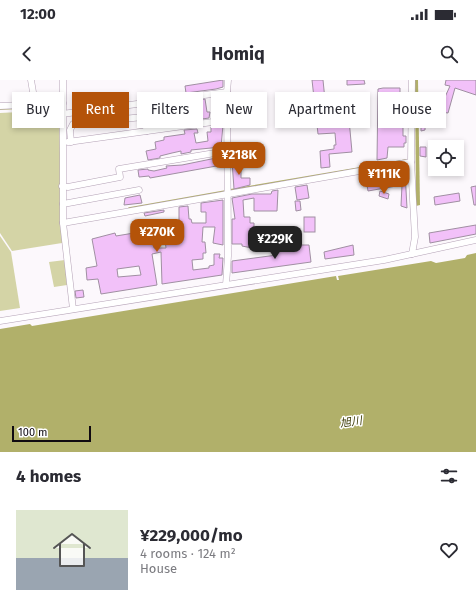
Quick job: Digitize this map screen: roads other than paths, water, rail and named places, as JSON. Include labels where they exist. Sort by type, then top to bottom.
[{"type":"street","points":[[30,80],[32,92]]},
{"type":"street","points":[[63,80],[63,92]]},
{"type":"street","points":[[227,92],[228,80]]},
{"type":"street","points":[[412,80],[411,162],[415,237],[412,254]]},
{"type":"street","points":[[73,309],[63,223],[65,204],[66,142],[64,114],[211,94]]},
{"type":"street","points":[[0,106],[12,105]]},
{"type":"street","points":[[66,130],[73,124],[143,117],[147,131]]},
{"type":"street","points":[[66,142],[211,122]]},
{"type":"street","points":[[226,285],[227,128]]},
{"type":"street","points":[[65,187],[120,176],[119,169],[227,151]]},
{"type":"street","points":[[63,223],[227,191],[411,162]]},
{"type":"street","points":[[65,204],[140,190]]},
{"type":"street","points":[[0,321],[412,254],[476,240]]},
{"type":"water","points":[[415,80],[418,80],[418,92],[415,92]]},
{"type":"water","points":[[415,128],[419,128],[420,205],[416,206]]},
{"type":"water","name":"旭川","points":[[476,253],[476,452],[0,452],[0,329],[30,324],[32,326],[336,276],[337,280],[339,280],[338,276],[431,261],[436,263],[465,258],[467,255]]},
{"type":"waterway","points":[[0,109],[12,109]]},
{"type":"waterway","points":[[229,190],[406,160]]},
{"type":"waterway","points":[[129,208],[225,191]]}]
